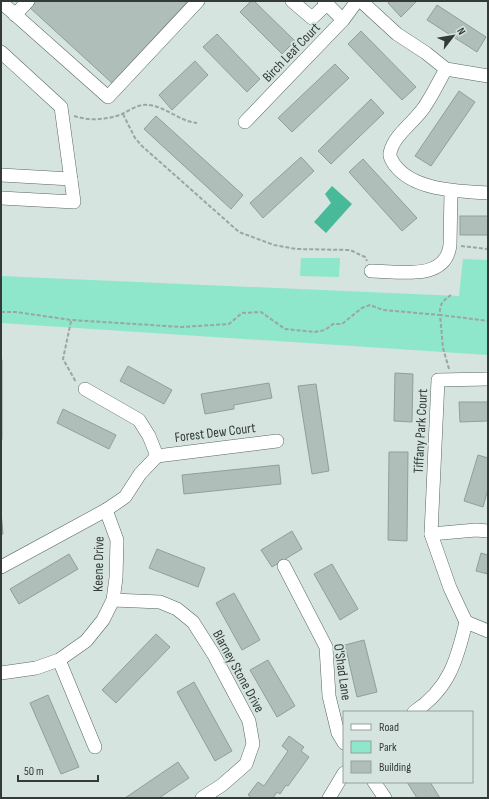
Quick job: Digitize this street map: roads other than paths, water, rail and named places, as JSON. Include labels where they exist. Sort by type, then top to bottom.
[{"type":"street","points":[[15,15],[28,1]]},
{"type":"street","points":[[1,2],[108,97],[198,1]]},
{"type":"street","points":[[292,1],[312,18],[325,2],[343,20]]},
{"type":"street","name":"Birch Leaf Court","points":[[245,122],[343,20],[357,1]]},
{"type":"street","points":[[361,1],[397,34],[446,68],[488,76]]},
{"type":"street","points":[[1,52],[61,107],[74,202],[1,198]]},
{"type":"street","points":[[446,68],[424,108],[405,129],[395,143],[390,154],[391,158],[404,175],[417,182],[451,191],[488,193]]},
{"type":"street","points":[[1,175],[71,179]]},
{"type":"street","points":[[371,271],[425,272],[437,267],[445,260],[449,254],[450,245],[451,191]]},
{"type":"street","name":"Tiffany Park Court","points":[[466,622],[450,588],[431,534],[438,380],[488,379]]},
{"type":"street","points":[[1,567],[106,510],[125,497],[140,474],[157,456],[149,436],[139,420],[85,389]]},
{"type":"street","name":"Forest Dew Court","points":[[157,456],[277,440]]},
{"type":"street","name":"Keene Drive","points":[[1,673],[36,668],[59,660],[86,641],[103,620],[113,600],[116,578],[117,540],[106,510]]},
{"type":"street","points":[[431,534],[476,530],[488,531]]},
{"type":"street","name":"O'Shad Lane","points":[[284,566],[326,647],[329,696],[338,733],[343,741]]},
{"type":"street","name":"Blarney Stone Drive","points":[[113,600],[160,602],[177,609],[193,622],[214,655],[250,721],[253,744],[246,764],[222,785],[202,798]]},
{"type":"street","points":[[415,711],[430,699],[447,679],[459,651],[466,622],[488,631]]},
{"type":"street","points":[[59,660],[95,747]]},
{"type":"street","points":[[329,798],[343,776]]},
{"type":"street","points":[[375,783],[385,798]]}]
